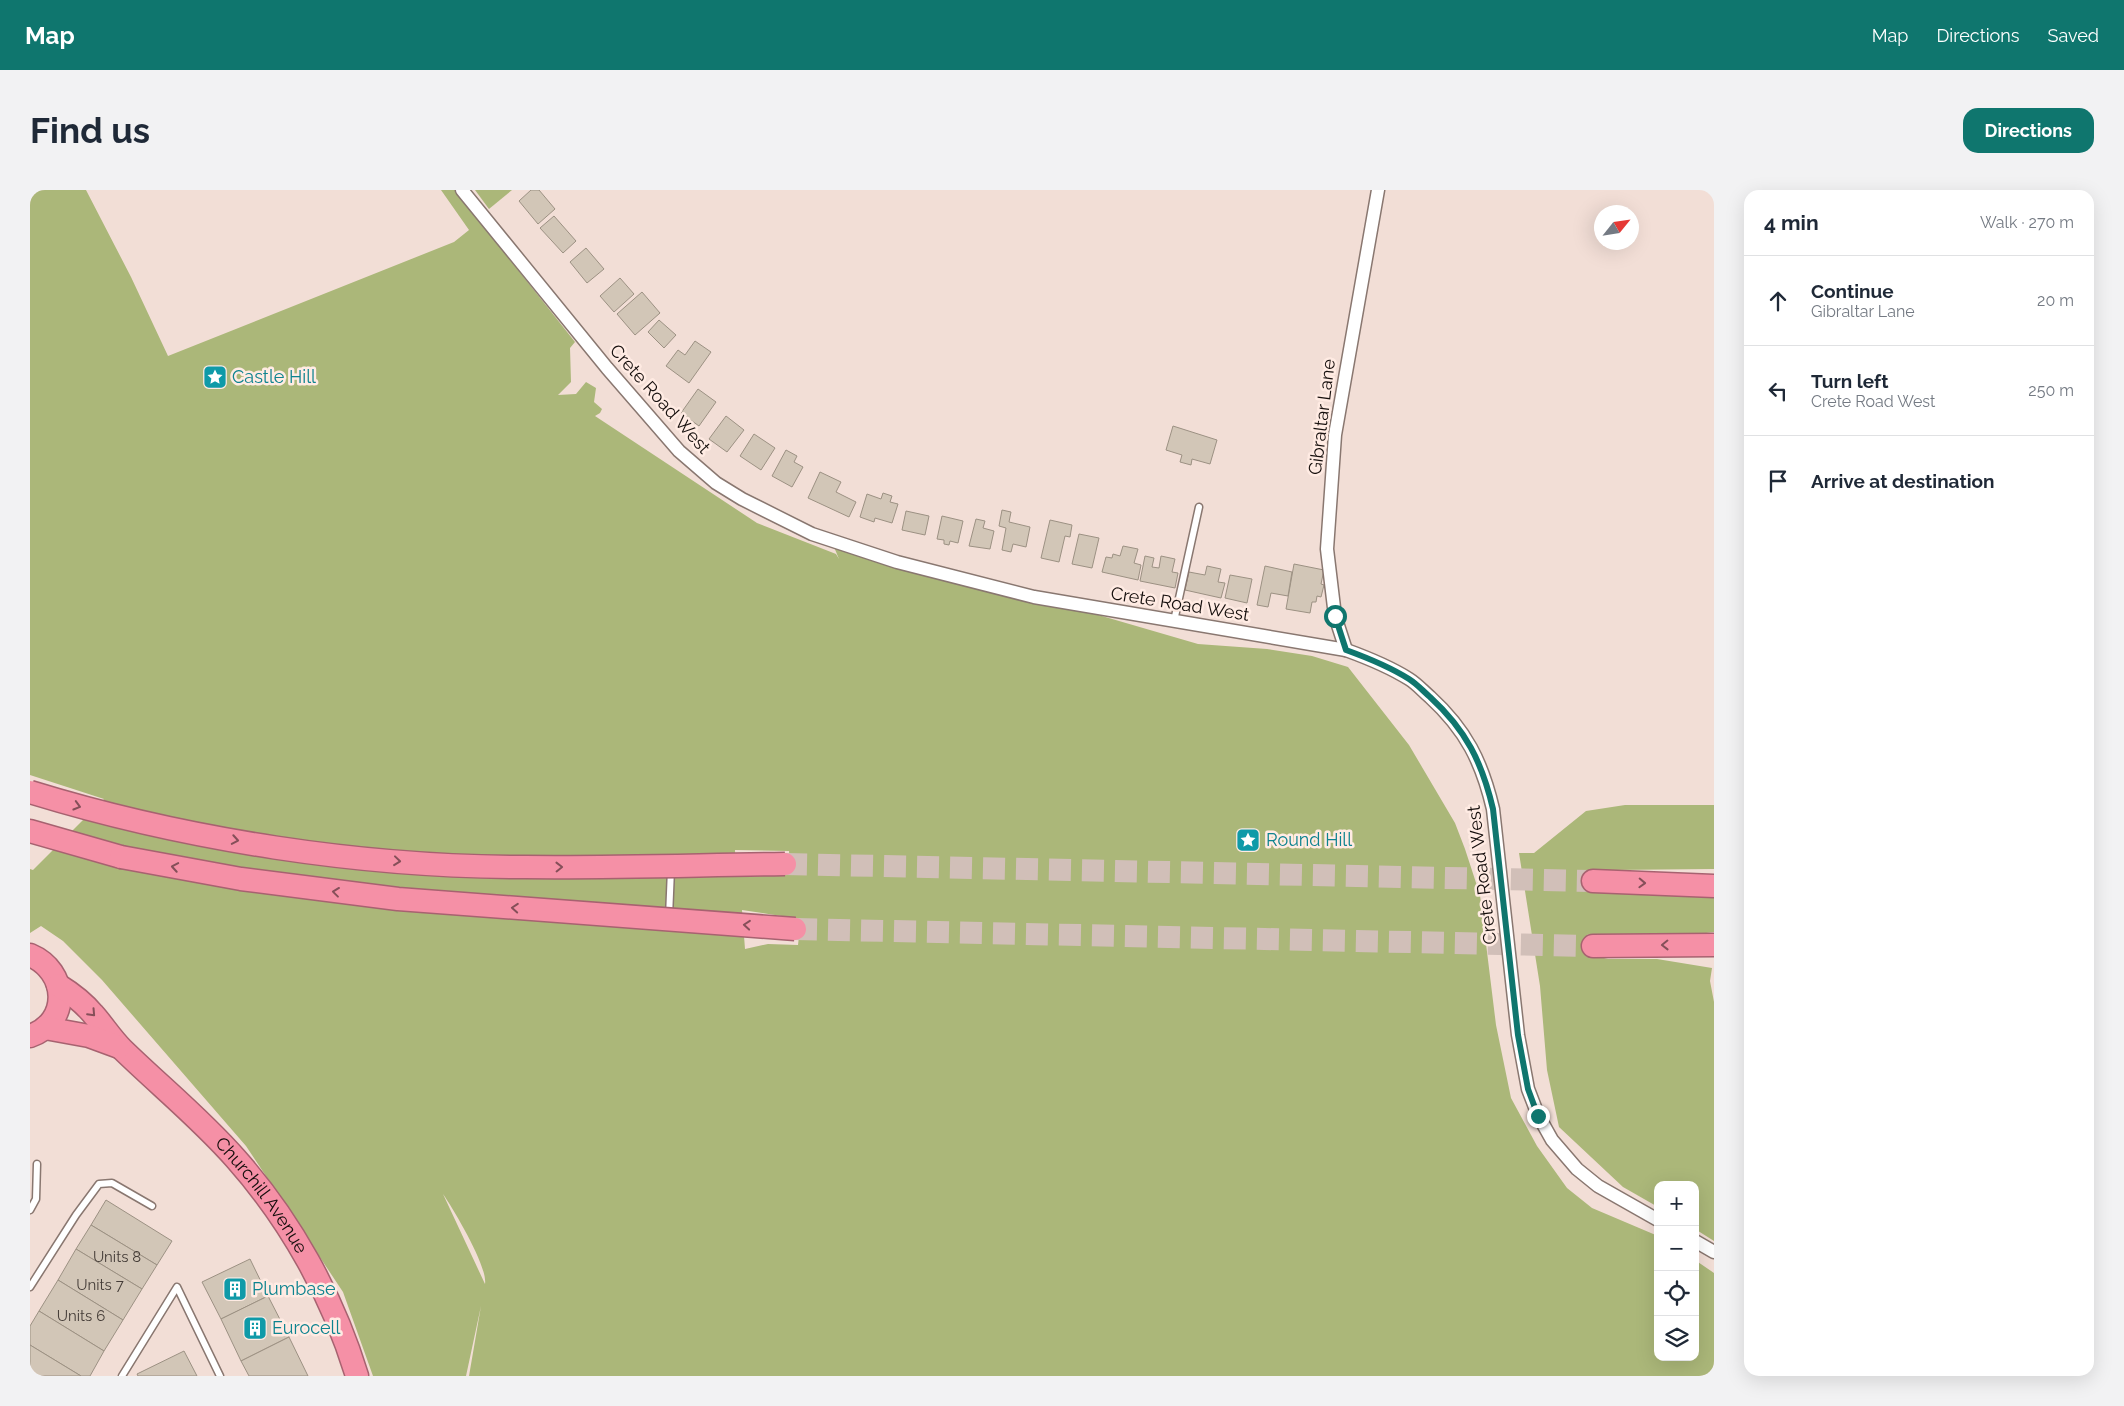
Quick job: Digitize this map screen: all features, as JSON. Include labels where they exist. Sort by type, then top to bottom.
[{"type":"highway","points":[[30,792],[127,820],[298,851],[411,862],[523,868],[785,864]]},
{"type":"highway","points":[[30,831],[121,857],[295,887],[398,899],[796,929]]},
{"type":"highway","points":[[1593,881],[1714,886]]},
{"type":"highway","points":[[1593,946],[1714,945]]},
{"type":"highway","points":[[30,955],[48,965],[58,985],[59,1004],[51,1022],[37,1032]]},
{"type":"highway","name":"Churchill Avenue","points":[[58,985],[92,1012],[120,1047],[192,1113],[236,1159],[261,1189],[288,1227],[321,1286],[357,1376]]},
{"type":"highway","name":"Churchill Avenue","points":[[37,1032],[89,1036],[120,1047]]},
{"type":"street","name":"Crete Road West","points":[[462,190],[607,368],[679,451],[716,483],[742,500],[812,534],[898,562],[1034,596],[1346,650],[1379,663],[1411,680],[1446,712],[1462,733],[1476,755],[1487,781],[1493,809],[1518,1035],[1528,1089],[1538,1116],[1552,1140],[1577,1169],[1598,1186],[1654,1218]]},
{"type":"street","name":"Gibraltar Lane","points":[[1346,650],[1335,616],[1327,549],[1331,482],[1335,435],[1378,190]]},
{"type":"street","points":[[1699,1243],[1714,1252]]},
{"type":"lane","points":[[1174,621],[1199,507]]},
{"type":"lane","points":[[669,918],[671,865]]},
{"type":"lane","points":[[30,1210],[36,1199],[37,1164]]},
{"type":"lane","points":[[30,1287],[76,1215],[99,1184],[112,1183],[152,1206]]},
{"type":"lane","points":[[122,1376],[177,1287],[220,1376]]},
{"type":"green space","points":[[30,190],[86,190],[131,277],[168,356],[454,242],[469,230],[441,190],[455,190],[575,342],[570,348],[571,382],[558,395],[576,394],[586,382],[596,388],[594,402],[602,409],[595,416],[757,523],[836,554],[839,559],[834,547],[986,590],[1095,614],[1198,644],[1267,649],[1312,656],[1348,667],[1409,745],[1455,823],[1465,849],[1480,895],[1496,1025],[1511,1098],[1537,1146],[1567,1188],[1592,1208],[1654,1234],[1654,1361],[1699,1361],[1699,1263],[1714,1273],[1714,1376],[469,1376],[481,1306],[466,1376],[373,1376],[343,1292],[246,1146],[102,980],[63,941],[41,926],[30,933],[30,869],[33,870],[104,799],[30,775]],"holes":[[[735,850],[789,851],[790,872],[788,875],[736,877]],[[742,910],[801,919],[798,945],[768,944],[745,949]],[[443,1194],[476,1252],[485,1276],[485,1284]]]},
{"type":"green space","points":[[475,190],[512,190],[489,209]]},
{"type":"green space","points":[[1625,805],[1714,805],[1714,869],[1610,870],[1604,871],[1589,887],[1612,893],[1626,891],[1714,898],[1714,932],[1675,937],[1608,934],[1598,939],[1592,955],[1608,959],[1657,959],[1712,968],[1710,981],[1714,1002],[1714,1241],[1699,1232],[1699,1181],[1654,1181],[1654,1205],[1623,1187],[1559,1127],[1547,1070],[1540,986],[1519,853],[1534,853],[1586,811]]},
{"type":"building","points":[[531,190],[539,190],[555,209],[538,224],[519,201]]},
{"type":"building","points":[[554,216],[576,241],[563,253],[540,228]]},
{"type":"building","points":[[586,248],[604,269],[587,283],[570,262]]},
{"type":"building","points":[[620,278],[634,294],[614,312],[600,296]]},
{"type":"building","points":[[642,292],[660,313],[635,335],[617,314]]},
{"type":"building","points":[[659,320],[676,335],[664,348],[648,332]]},
{"type":"building","points":[[695,341],[711,352],[689,383],[666,366],[678,350],[685,355]]},
{"type":"building","points":[[698,389],[716,402],[699,426],[681,413]]},
{"type":"building","points":[[726,416],[744,430],[727,452],[709,439]]},
{"type":"building","points":[[1173,426],[1217,440],[1210,464],[1192,459],[1191,465],[1180,462],[1182,455],[1166,450]]},
{"type":"building","points":[[754,434],[775,448],[761,470],[740,456]]},
{"type":"building","points":[[786,450],[797,456],[794,462],[803,467],[792,487],[772,476]]},
{"type":"building","points":[[820,472],[841,482],[836,492],[856,502],[849,517],[808,498]]},
{"type":"building","points":[[883,493],[892,496],[890,502],[898,504],[892,523],[875,518],[874,522],[860,517],[867,494],[881,499]]},
{"type":"building","points":[[1002,510],[1011,512],[1009,522],[1030,527],[1026,547],[1013,544],[1011,552],[1002,550],[1006,528],[999,526]]},
{"type":"building","points":[[906,511],[929,516],[925,535],[902,530]]},
{"type":"building","points":[[942,516],[963,521],[958,543],[950,541],[949,545],[944,544],[944,540],[937,539]]},
{"type":"building","points":[[976,519],[985,521],[983,528],[994,531],[990,549],[969,546]]},
{"type":"building","points":[[1050,520],[1072,525],[1070,537],[1065,536],[1059,562],[1041,558]]},
{"type":"building","points":[[1079,534],[1099,538],[1092,568],[1072,564]]},
{"type":"building","points":[[1123,546],[1138,549],[1134,563],[1141,565],[1138,580],[1102,572],[1106,557],[1112,558],[1113,554],[1120,556]]},
{"type":"building","points":[[1145,556],[1154,558],[1152,567],[1159,568],[1161,556],[1175,559],[1172,572],[1178,573],[1175,588],[1140,581]]},
{"type":"building","points":[[1294,564],[1324,570],[1321,584],[1324,585],[1321,597],[1317,596],[1316,602],[1312,602],[1310,613],[1286,609]]},
{"type":"building","points":[[1207,566],[1221,569],[1218,582],[1225,583],[1221,598],[1185,590],[1189,572],[1205,575]]},
{"type":"building","points":[[1265,566],[1292,572],[1288,596],[1271,593],[1268,607],[1257,605]]},
{"type":"building","points":[[1230,575],[1252,579],[1247,603],[1225,598]]},
{"type":"building","points":[[106,1200],[172,1241],[157,1265],[91,1225]]},
{"type":"building","points":[[91,1225],[157,1265],[142,1289],[76,1249]]},
{"type":"building","points":[[76,1249],[142,1289],[123,1320],[58,1280]]},
{"type":"building","name":"Plumbase","points":[[250,1259],[268,1296],[221,1319],[202,1282]]},
{"type":"building","points":[[58,1280],[123,1320],[104,1351],[39,1311]]},
{"type":"building","name":"Eurocell","points":[[268,1296],[289,1337],[241,1361],[221,1319]]},
{"type":"building","points":[[39,1311],[104,1351],[90,1376],[81,1376],[30,1345],[30,1326]]},
{"type":"building","points":[[289,1337],[308,1376],[249,1376],[241,1361]]},
{"type":"building","points":[[30,1345],[81,1376],[30,1376]]},
{"type":"building","points":[[184,1351],[197,1376],[138,1376],[137,1374]]},
{"type":"tunnel","points":[[785,864],[1593,881]]},
{"type":"tunnel","points":[[795,929],[1593,946]]},
{"type":"place","name":"Castle Hill","points":[[215,377]]},
{"type":"place","name":"Round Hill","points":[[1248,840]]},
{"type":"place","name":"Plumbase","points":[[235,1289]]},
{"type":"place","name":"Eurocell","points":[[255,1328]]},
{"type":"route","points":[[1335,616],[1346,650],[1379,663],[1411,680],[1446,712],[1476,755],[1487,781],[1493,809],[1518,1035],[1528,1089],[1538,1116]]}]
